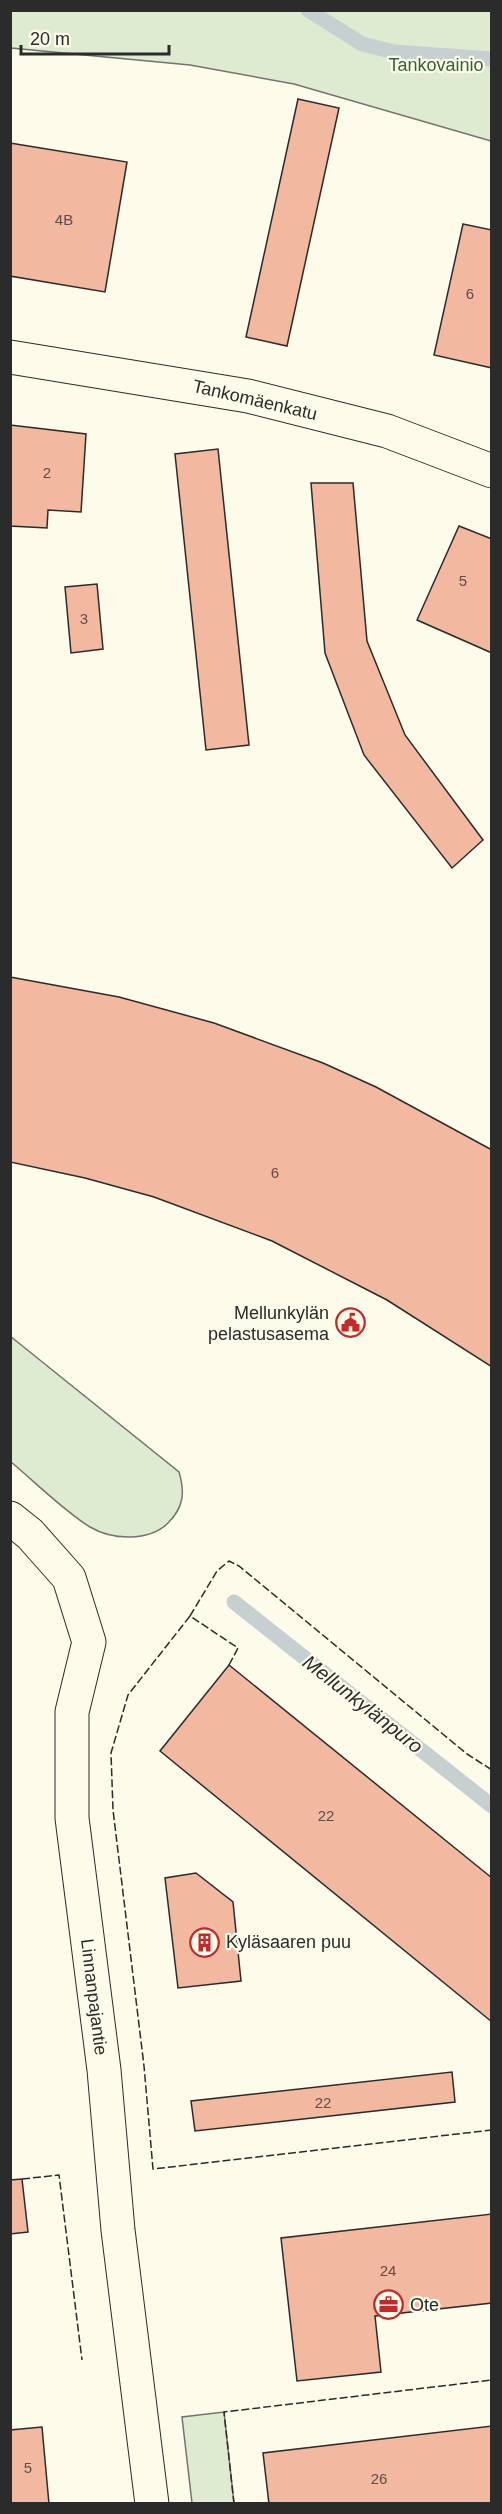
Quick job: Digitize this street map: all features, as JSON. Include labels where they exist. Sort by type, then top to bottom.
[{"type":"street","name":"Tankomäenkatu","points":[[10,357],[248,396],[387,431],[492,471]]},
{"type":"street","name":"Linnanpajantie","points":[[10,1518],[30,1534],[69,1578],[89,1642],[72,1713],[72,1818],[104,2070],[118,2230],[152,2504]]},
{"type":"green space","name":"Tankovainio","points":[[10,11],[491,11],[491,141],[294,84],[190,65],[11,48]]},
{"type":"green space","points":[[10,1336],[179,1472],[182,1499],[168,1523],[160,1529],[141,1536],[109,1535],[90,1527],[70,1513],[11,1462]]},
{"type":"green space","points":[[224,2412],[234,2503],[192,2503],[182,2417]]},
{"type":"building","points":[[298,99],[339,108],[287,346],[246,337]]},
{"type":"building","points":[[10,143],[127,162],[105,292],[10,276]]},
{"type":"building","points":[[463,224],[492,230],[492,368],[434,355]]},
{"type":"building","points":[[10,425],[86,434],[81,512],[48,510],[47,528],[10,526]]},
{"type":"building","points":[[218,449],[249,745],[206,750],[175,454]]},
{"type":"building","points":[[311,483],[353,483],[367,641],[405,735],[483,840],[452,868],[364,755],[325,653]]},
{"type":"building","points":[[459,526],[492,539],[492,653],[417,620]]},
{"type":"building","points":[[97,584],[103,649],[71,653],[65,587]]},
{"type":"building","points":[[10,977],[119,997],[214,1023],[323,1063],[376,1087],[492,1150],[492,1367],[387,1300],[272,1241],[154,1197],[85,1178],[10,1162]]},
{"type":"building","points":[[229,1665],[492,1878],[492,2022],[160,1751]]},
{"type":"building","name":"Kyläsaaren puu","points":[[196,1873],[233,1902],[241,1981],[178,1988],[165,1878]]},
{"type":"building","points":[[452,2072],[455,2102],[195,2131],[191,2101]]},
{"type":"building","points":[[22,2179],[28,2232],[10,2234],[10,2180]]},
{"type":"building","points":[[492,2214],[492,2303],[375,2316],[381,2372],[297,2381],[281,2238]]},
{"type":"building","points":[[492,2426],[492,2504],[269,2504],[263,2453]]},
{"type":"building","points":[[42,2427],[49,2504],[10,2504],[10,2430]]},
{"type":"waterway","name":"Mellunkylänpuro","points":[[308,10],[362,44],[394,52],[492,59]]},
{"type":"waterway","name":"Mellunkylänpuro","points":[[234,1602],[492,1806]]},
{"type":"fence","points":[[190,1616],[217,1571],[229,1561],[239,1566],[467,1754],[492,1770]]},
{"type":"fence","points":[[229,1665],[238,1648],[190,1616],[128,1695],[111,1753],[113,1810],[144,2066],[153,2169],[492,2130]]},
{"type":"fence","points":[[22,2179],[59,2175],[82,2360]]},
{"type":"fence","points":[[234,2504],[224,2412],[492,2380]]},
{"type":"place","name":"Mellunkylän pelastusasema","points":[[350,1323]]},
{"type":"place","name":"Kyläsaaren puu","points":[[205,1942]]},
{"type":"place","name":"Ote","points":[[389,2305]]}]
